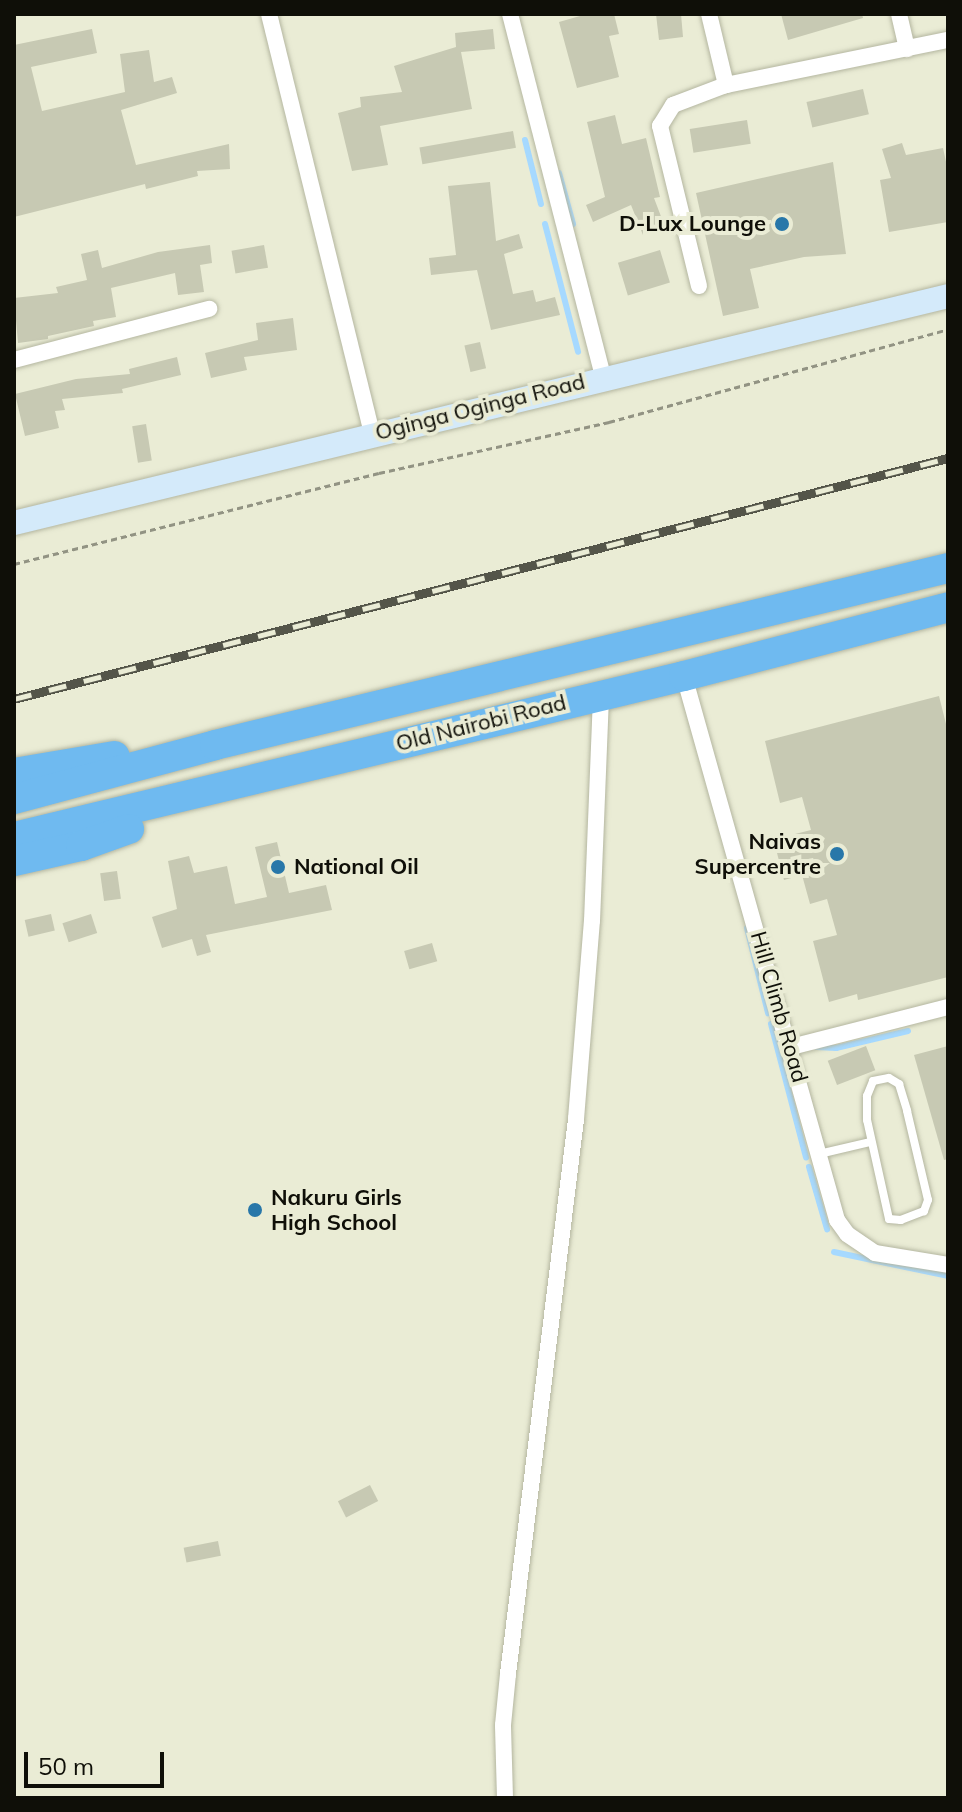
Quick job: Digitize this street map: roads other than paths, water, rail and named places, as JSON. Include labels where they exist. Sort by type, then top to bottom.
[{"type":"highway","name":"Old Nairobi Road","points":[[14,799],[215,745],[948,568]]},
{"type":"highway","name":"Old Nairobi Road","points":[[14,837],[109,817],[225,786],[684,676],[948,607]]},
{"type":"highway","points":[[14,773],[215,745]]},
{"type":"highway","points":[[14,861],[96,841],[155,820],[225,786]]},
{"type":"street","points":[[269,14],[372,433]]},
{"type":"street","points":[[510,14],[603,377]]},
{"type":"street","points":[[709,14],[726,85]]},
{"type":"street","points":[[899,14],[907,49]]},
{"type":"street","points":[[699,286],[660,126],[673,105],[726,85],[948,40]]},
{"type":"street","name":"Oginga Oginga Road","points":[[14,523],[372,433],[948,296]]},
{"type":"street","points":[[14,360],[209,309]]},
{"type":"street","name":"Hill Climb Road","points":[[684,676],[791,1047],[837,1220],[847,1234],[875,1253],[948,1265]]},
{"type":"street","points":[[505,1798],[503,1725],[508,1674],[576,1119],[592,921],[601,694]]},
{"type":"street","points":[[791,1047],[948,1007]]},
{"type":"lane","points":[[889,1078],[899,1084],[907,1111],[928,1200],[924,1211],[915,1217],[889,1219],[870,1142],[867,1096],[873,1081],[889,1078]]},
{"type":"lane","points":[[819,1154],[870,1142]]},
{"type":"waterway","points":[[525,140],[541,204]]},
{"type":"waterway","points":[[559,173],[573,224]]},
{"type":"waterway","points":[[545,224],[578,352]]},
{"type":"waterway","points":[[747,928],[768,1013]]},
{"type":"waterway","points":[[771,1024],[806,1157]]},
{"type":"waterway","points":[[817,1047],[836,1048],[908,1031]]},
{"type":"waterway","points":[[809,1167],[827,1229]]},
{"type":"waterway","points":[[834,1252],[948,1276]]},
{"type":"railway","points":[[14,699],[948,458]]},
{"type":"place","name":"D-Lux Lounge","points":[[782,224]]},
{"type":"place","name":"Naivas Supercentre","points":[[837,854]]},
{"type":"place","name":"National Oil","points":[[278,867]]},
{"type":"place","name":"Nakuru Girls High School","points":[[255,1210]]}]
